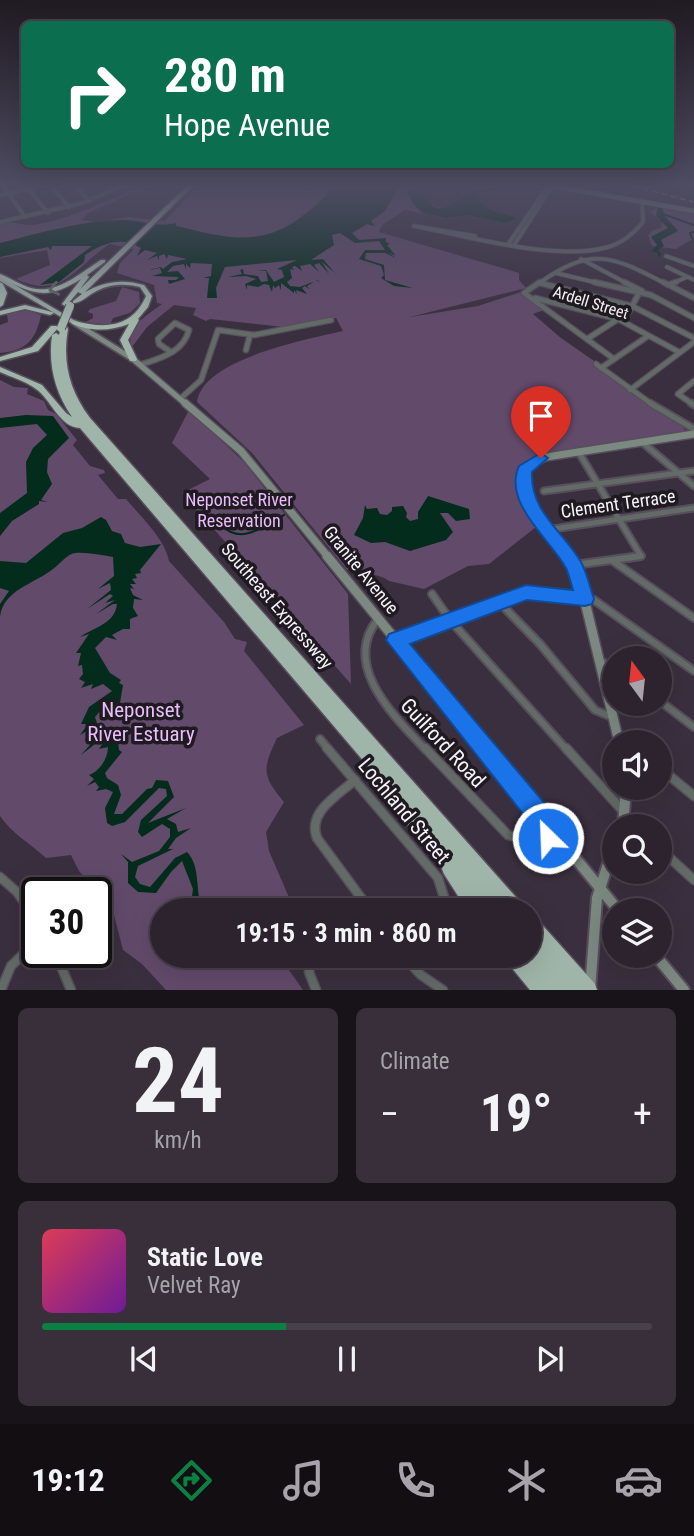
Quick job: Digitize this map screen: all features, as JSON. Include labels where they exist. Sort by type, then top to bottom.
[{"type":"highway","name":"Southeast Expressway","points":[[70,305],[137,232]]},
{"type":"highway","name":"Southeast Expressway","points":[[121,248],[103,261],[70,305],[51,350],[53,378],[61,400],[78,426],[479,898]]},
{"type":"highway","points":[[121,248],[111,267],[112,274],[143,284],[153,295],[150,304],[125,335],[125,346],[136,362]]},
{"type":"highway","points":[[0,280],[30,290],[50,290],[69,285],[103,261]]},
{"type":"highway","points":[[0,280],[4,293],[0,305]]},
{"type":"highway","name":"Granite Avenue","points":[[0,280],[50,313],[63,326]]},
{"type":"highway","name":"Granite Avenue","points":[[0,280],[63,326]]},
{"type":"highway","points":[[0,359],[35,349],[63,326],[101,329],[121,325],[139,312],[149,296],[142,286],[119,283],[94,288],[70,305]]},
{"type":"highway","points":[[0,313],[25,307],[50,313]]},
{"type":"highway","name":"Southeast Expressway","points":[[63,326],[60,351],[62,372],[69,392],[87,420],[507,898]]},
{"type":"highway","points":[[63,326],[54,350],[55,370],[64,399],[78,420],[490,898]]},
{"type":"highway","points":[[63,326],[58,352],[60,372],[79,414],[501,898]]},
{"type":"highway","points":[[0,369],[39,387],[63,415],[78,426]]},
{"type":"highway","points":[[438,850],[468,898]]},
{"type":"highway","points":[[542,937],[589,990]]},
{"type":"highway","points":[[542,946],[580,990]]},
{"type":"highway","points":[[542,958],[570,990]]},
{"type":"highway","points":[[523,968],[540,990]]},
{"type":"highway","points":[[539,968],[558,990]]},
{"type":"main road","name":"Granite Avenue","points":[[63,326],[136,362],[241,450],[608,898]]},
{"type":"main road","points":[[616,730],[585,599],[574,565],[533,512],[523,487],[523,475],[528,465],[538,459],[694,434]]},
{"type":"main road","points":[[589,990],[591,925],[602,875]]},
{"type":"main road","points":[[666,968],[684,990]]},
{"type":"street","points":[[456,232],[557,254],[609,247],[634,232]]},
{"type":"street","points":[[511,244],[519,232]]},
{"type":"street","points":[[511,244],[519,232]]},
{"type":"street","points":[[666,256],[694,266]]},
{"type":"street","points":[[614,359],[524,293],[581,259],[592,257],[610,261],[694,298]]},
{"type":"street","points":[[581,259],[694,318]]},
{"type":"street","points":[[667,267],[694,281]]},
{"type":"street","points":[[556,273],[651,295]]},
{"type":"street","points":[[668,285],[687,277]]},
{"type":"street","points":[[540,283],[632,306],[694,340],[630,390]]},
{"type":"street","points":[[587,340],[618,319],[632,306],[639,293]]},
{"type":"street","name":"Ardell Street","points":[[531,298],[618,319],[679,352]]},
{"type":"street","points":[[180,399],[201,380],[218,330],[250,335],[331,320]]},
{"type":"street","points":[[136,362],[171,352],[183,346],[190,333],[186,327],[175,323],[158,339],[159,344],[171,352]]},
{"type":"street","points":[[246,350],[250,335]]},
{"type":"street","points":[[648,336],[614,359],[598,366],[630,390],[694,429]]},
{"type":"street","points":[[694,381],[678,394],[694,405]]},
{"type":"street","points":[[643,443],[694,486]]},
{"type":"street","points":[[574,565],[641,555],[579,452]]},
{"type":"street","points":[[544,491],[694,471]]},
{"type":"street","name":"Clement Terrace","points":[[546,530],[694,508]]},
{"type":"street","points":[[613,561],[694,618]]},
{"type":"street","points":[[396,640],[533,592],[585,599],[601,604],[694,671]]},
{"type":"street","points":[[432,594],[450,620],[621,814]]},
{"type":"street","points":[[499,602],[540,644],[595,710],[614,718]]},
{"type":"street","name":"Guilford Road","points":[[379,619],[370,627],[368,641],[372,685],[383,704],[508,835],[530,843],[542,841],[554,834]]},
{"type":"street","points":[[672,710],[694,727]]},
{"type":"street","name":"Lochland Street","points":[[320,739],[441,883],[443,898]]},
{"type":"street","points":[[672,778],[694,796]]},
{"type":"street","points":[[355,780],[318,813],[313,827],[317,838],[361,898]]},
{"type":"street","points":[[672,860],[694,880]]},
{"type":"street","points":[[0,877],[21,898]]},
{"type":"street","points":[[1,990],[11,966],[21,957]]},
{"type":"street","points":[[62,968],[71,990]]},
{"type":"street","points":[[310,968],[316,990]]},
{"type":"street","points":[[414,968],[443,990]]},
{"type":"green space","points":[[0,232],[380,232],[519,273],[519,280],[526,288],[410,317],[478,306],[521,292],[544,310],[533,314],[561,338],[597,363],[594,365],[682,425],[686,432],[548,452],[534,457],[524,464],[517,482],[522,504],[536,527],[489,564],[468,566],[424,589],[389,581],[352,568],[347,570],[252,453],[197,402],[203,387],[217,374],[236,363],[259,353],[343,331],[336,318],[283,327],[210,319],[206,321],[193,315],[196,308],[174,305],[147,327],[132,347],[130,340],[134,328],[162,304],[157,303],[154,285],[117,273],[120,263],[134,249],[110,244],[68,278],[46,286],[32,285],[16,279],[50,265],[47,250],[0,258]]},
{"type":"green space","points":[[651,232],[694,232],[694,238],[676,249],[652,246],[648,235]]},
{"type":"green space","points":[[122,287],[139,292],[140,303],[130,313],[113,318],[110,325],[86,322],[93,318],[93,314],[88,312],[90,309],[116,301]]},
{"type":"green space","points":[[27,310],[41,315],[33,337],[17,350],[0,353],[0,325],[8,322],[7,314]]},
{"type":"green space","name":"Neponset River Estuary","points":[[0,380],[14,387],[28,388],[27,394],[44,401],[48,410],[56,414],[77,440],[73,445],[90,466],[104,470],[105,473],[98,475],[118,499],[126,499],[152,528],[169,561],[224,622],[235,639],[247,642],[244,651],[304,725],[277,738],[267,765],[268,778],[284,802],[266,832],[269,851],[289,898],[150,898],[150,968],[287,968],[303,990],[166,990],[142,964],[123,950],[112,910],[112,877],[84,877],[71,855],[46,858],[0,816]]},
{"type":"green space","name":"Neponset River Reservation","points":[[189,410],[244,462],[348,594],[351,684],[182,493],[210,479],[172,443]]},
{"type":"shaded area","points":[[43,232],[204,232],[241,238],[272,233],[353,232],[359,240],[386,238],[386,242],[390,244],[387,245],[396,256],[388,252],[396,258],[385,253],[366,253],[365,259],[384,265],[385,280],[413,288],[394,286],[381,278],[384,275],[381,266],[359,259],[365,250],[385,250],[379,241],[355,243],[340,233],[332,235],[334,245],[311,260],[323,259],[335,273],[322,262],[329,274],[319,263],[314,265],[319,272],[310,264],[300,266],[302,271],[295,266],[292,267],[294,270],[290,269],[292,278],[287,282],[290,286],[300,287],[315,281],[307,286],[309,289],[305,286],[302,288],[307,294],[296,290],[297,294],[294,290],[294,293],[281,283],[281,290],[279,285],[275,288],[273,285],[272,292],[269,285],[264,284],[258,287],[247,285],[247,290],[245,284],[256,279],[246,276],[228,277],[242,274],[240,270],[243,269],[244,274],[258,276],[261,282],[268,281],[266,271],[258,270],[266,270],[274,282],[284,277],[282,270],[277,269],[297,260],[225,267],[216,288],[217,298],[207,298],[209,278],[203,278],[211,276],[212,264],[191,263],[190,268],[186,264],[186,269],[184,264],[173,266],[167,272],[178,271],[185,279],[169,284],[168,280],[176,280],[179,277],[152,276],[162,273],[160,268],[148,270],[161,267],[163,269],[172,262],[187,259],[168,255],[167,259],[164,254],[159,256],[159,260],[157,256],[147,260],[157,253],[145,250],[137,256],[141,248],[126,242],[112,242],[99,247],[85,255],[84,262],[59,282],[40,285],[92,246],[52,246],[51,250],[48,247],[0,257],[0,243]]},
{"type":"shaded area","points":[[660,232],[676,232],[661,240],[664,246],[658,250],[661,254],[658,258],[658,253],[651,251],[657,245],[651,237]]},
{"type":"shaded area","points":[[53,416],[69,438],[48,459],[47,472],[52,484],[41,500],[48,502],[39,501],[39,504],[12,521],[0,536],[0,513],[27,493],[26,462],[33,448],[47,435],[37,424],[0,428],[0,418]]},
{"type":"shaded area","points":[[428,496],[469,509],[470,519],[456,521],[448,513],[440,513],[453,532],[446,540],[410,551],[385,542],[371,543],[354,535],[363,518],[365,505],[367,509],[377,508],[380,514],[387,515],[392,511],[392,507],[403,506],[410,521],[418,519],[418,512]]},
{"type":"shaded area","points":[[101,517],[112,531],[121,534],[125,543],[140,547],[161,544],[140,570],[141,573],[135,574],[137,578],[132,579],[136,584],[130,584],[134,589],[130,588],[133,595],[143,600],[134,599],[133,608],[138,616],[130,619],[130,629],[123,629],[112,635],[117,640],[106,637],[95,648],[110,673],[121,680],[119,683],[123,685],[120,703],[111,704],[109,709],[101,710],[95,717],[98,726],[118,741],[119,750],[122,752],[105,773],[107,778],[118,785],[121,795],[114,814],[122,814],[147,789],[152,788],[156,780],[168,781],[174,797],[148,823],[186,808],[167,819],[176,824],[178,832],[191,828],[176,838],[168,849],[173,849],[138,866],[135,877],[140,884],[150,887],[175,858],[187,852],[195,865],[199,898],[192,898],[193,889],[182,861],[156,893],[138,892],[128,883],[128,862],[121,854],[132,862],[159,851],[170,837],[170,829],[162,824],[142,837],[138,832],[141,820],[167,796],[166,789],[159,788],[125,822],[112,826],[107,823],[105,808],[113,792],[106,789],[96,791],[99,787],[95,782],[87,786],[94,779],[89,775],[103,764],[108,747],[99,749],[103,743],[99,741],[81,755],[96,738],[91,736],[84,741],[90,734],[87,731],[80,735],[88,724],[81,724],[89,707],[112,691],[103,684],[91,689],[93,684],[81,688],[85,682],[79,679],[83,674],[82,665],[78,666],[81,653],[76,653],[89,634],[80,637],[108,621],[115,611],[117,604],[96,614],[115,600],[105,603],[113,596],[110,594],[87,609],[111,590],[110,583],[98,589],[114,576],[113,557],[84,553],[69,555],[56,567],[13,594],[2,608],[0,617],[0,604],[9,591],[0,588],[0,561],[26,563],[63,533],[82,528]]},
{"type":"waterway","points":[[692,238],[690,233],[693,232]]},
{"type":"waterway","points":[[197,523],[214,522],[224,514],[221,525],[229,531],[245,534],[284,515]]},
{"type":"route","points":[[541,458],[524,470],[523,487],[538,521],[562,547],[574,565],[585,599],[526,593],[396,640],[554,834],[548,838]]}]
